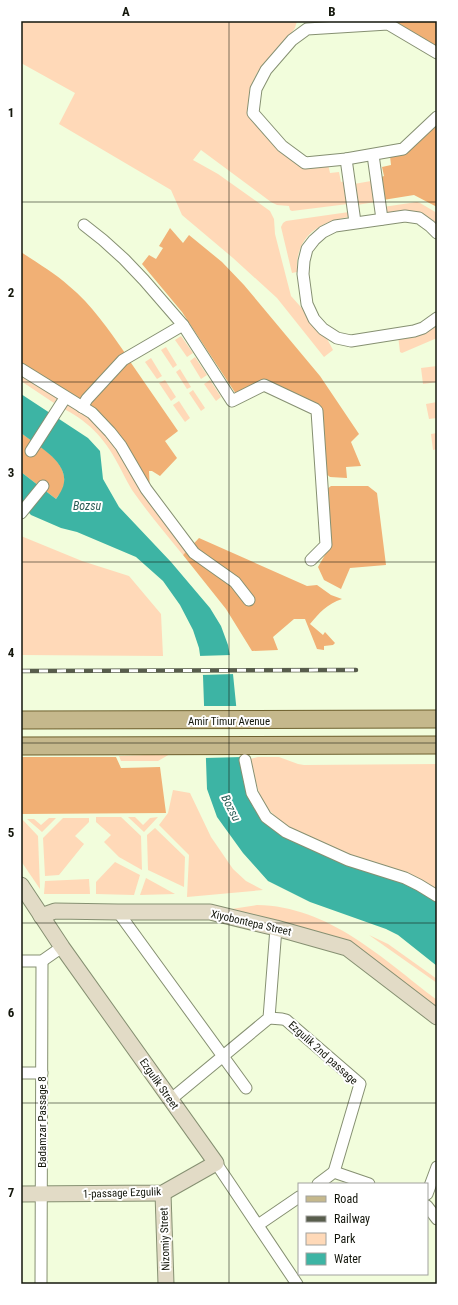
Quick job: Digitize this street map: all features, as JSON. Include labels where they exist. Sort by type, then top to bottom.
[{"type":"main road","name":"Amir Timur Avenue","points":[[21,720],[172,721],[437,719]]},
{"type":"main road","points":[[21,746],[437,745]]},
{"type":"street","points":[[437,53],[388,24],[307,29],[292,40],[266,70],[256,89],[253,113],[282,146],[305,163],[346,159],[403,149],[437,118]]},
{"type":"street","points":[[373,155],[382,219]]},
{"type":"street","points":[[346,159],[355,222]]},
{"type":"street","points":[[437,233],[419,218],[405,216],[335,226],[323,232],[314,240],[307,249],[304,261],[307,304],[314,319],[323,329],[337,338],[351,341],[414,331],[423,328],[437,318]]},
{"type":"street","points":[[84,225],[104,240],[124,259],[183,325],[232,401],[264,385],[317,411],[326,545],[311,560]]},
{"type":"street","points":[[82,407],[87,399],[123,360],[183,325]]},
{"type":"street","points":[[21,369],[65,398],[82,407],[99,420],[127,454],[146,489],[194,553],[235,582],[249,600]]},
{"type":"street","points":[[31,450],[65,398]]},
{"type":"street","points":[[21,514],[43,486]]},
{"type":"street","points":[[245,760],[252,793],[266,817],[286,832],[348,860],[405,878],[437,896]]},
{"type":"street","name":"Ezgulik Street","points":[[21,885],[62,947],[216,1163],[296,1284]]},
{"type":"street","name":"Xiyobontepa Street","points":[[42,916],[55,911],[210,912],[276,928],[348,948],[437,1017]]},
{"type":"street","points":[[118,912],[246,1088]]},
{"type":"street","points":[[170,1100],[269,1018],[276,928]]},
{"type":"street","points":[[21,960],[42,961],[62,947]]},
{"type":"street","name":"Badamzar Passage 8","points":[[41,1284],[42,961]]},
{"type":"street","name":"Ezgulik 2nd passage","points":[[269,1018],[282,1018],[286,1020],[360,1084],[334,1172]]},
{"type":"street","points":[[21,1072],[42,1073]]},
{"type":"street","name":"1-passage Ezgulik","points":[[21,1194],[164,1193],[216,1163]]},
{"type":"street","points":[[428,1191],[437,1167]]},
{"type":"street","points":[[319,1183],[334,1172],[366,1183]]},
{"type":"street","name":"Nizomiy Street","points":[[164,1193],[166,1284]]},
{"type":"street","points":[[258,1225],[298,1198]]},
{"type":"street","points":[[428,1207],[437,1220]]},
{"type":"green space","points":[[21,21],[297,21],[295,28],[262,72],[258,71],[252,83],[249,104],[284,151],[328,164],[330,173],[339,172],[341,182],[345,181],[348,204],[292,211],[290,210],[289,206],[277,205],[271,202],[201,150],[193,160],[218,174],[270,211],[274,219],[275,234],[291,296],[324,333],[333,350],[324,357],[277,298],[182,215],[171,190],[59,124],[75,93],[21,63]]},
{"type":"green space","points":[[371,181],[375,202],[357,205],[354,184]]},
{"type":"green space","points":[[417,202],[437,213],[437,228],[387,217],[383,207]]},
{"type":"green space","points":[[349,212],[349,217],[338,219],[318,227],[311,233],[304,241],[300,249],[297,260],[297,272],[292,273],[281,227],[283,223],[286,221]]},
{"type":"green space","points":[[437,320],[437,338],[402,353],[400,352],[398,335]]},
{"type":"green space","points":[[181,336],[193,353],[187,357],[175,340]]},
{"type":"green space","points":[[166,347],[177,365],[173,368],[161,350]]},
{"type":"green space","points":[[195,357],[207,375],[201,379],[190,361]]},
{"type":"green space","points":[[151,358],[162,376],[157,379],[145,362]]},
{"type":"green space","points":[[437,366],[437,382],[423,384],[421,368]]},
{"type":"green space","points":[[180,369],[191,387],[187,389],[176,372]]},
{"type":"green space","points":[[21,374],[58,397],[54,403],[21,381]]},
{"type":"green space","points":[[165,380],[176,397],[171,401],[159,383]]},
{"type":"green space","points":[[210,380],[221,397],[216,401],[204,384]]},
{"type":"green space","points":[[193,390],[205,408],[201,411],[189,393]]},
{"type":"green space","points":[[179,401],[190,418],[185,422],[173,405]]},
{"type":"green space","points":[[437,402],[437,418],[429,419],[426,404]]},
{"type":"green space","points":[[67,403],[78,408],[102,427],[189,550],[183,555],[132,490],[113,454],[101,438],[87,424],[60,407]]},
{"type":"green space","points":[[437,433],[437,449],[433,450],[431,434]]},
{"type":"green space","points":[[21,536],[82,561],[129,576],[161,614],[163,656],[21,655]]},
{"type":"green space","points":[[170,754],[158,761],[121,761],[119,756]]},
{"type":"green space","points":[[258,757],[279,757],[304,765],[437,764],[437,892],[371,865],[289,827],[271,812],[261,798],[250,759]]},
{"type":"green space","points":[[173,790],[190,793],[211,837],[233,869],[246,881],[263,890],[187,897],[189,855],[159,825],[168,813]]},
{"type":"green space","points":[[96,817],[121,817],[141,836],[142,870],[119,857],[104,842],[111,835],[96,822]]},
{"type":"green space","points":[[128,817],[135,817],[143,825],[150,818],[158,817],[144,832]]},
{"type":"green space","points":[[21,818],[38,836],[40,889],[21,861]]},
{"type":"green space","points":[[49,818],[56,818],[42,832],[27,819],[34,819],[41,825]]},
{"type":"green space","points":[[63,818],[89,818],[89,822],[75,836],[84,844],[59,875],[45,876],[43,838]]},
{"type":"green space","points":[[155,828],[185,857],[184,887],[148,870],[147,835]]},
{"type":"green space","points":[[115,862],[140,875],[134,895],[96,894],[96,882]]},
{"type":"green space","points":[[146,878],[175,894],[140,895]]},
{"type":"green space","points":[[89,879],[90,894],[44,894],[45,881]]},
{"type":"green space","points":[[257,905],[283,908],[308,914],[354,938],[375,952],[437,1000],[437,1009],[353,944],[290,924],[225,910]]},
{"type":"green space","points":[[369,935],[388,944],[437,979],[437,983]]},
{"type":"shaded area","points":[[393,21],[437,21],[437,48]]},
{"type":"shaded area","points":[[437,120],[437,207],[414,195],[383,200],[379,178],[384,176],[382,167],[391,165],[390,156]]},
{"type":"shaded area","points":[[170,228],[183,243],[189,235],[222,262],[244,285],[320,376],[359,434],[351,442],[361,466],[346,467],[347,478],[330,477],[325,473],[311,401],[261,380],[236,394],[182,312],[142,264],[149,255],[156,259],[163,248],[159,246]]},
{"type":"shaded area","points":[[21,252],[46,268],[77,293],[99,318],[125,353],[81,398],[77,399],[68,396],[21,362]]},
{"type":"shaded area","points":[[129,360],[178,431],[165,441],[177,458],[160,476],[152,471],[149,471],[150,492],[90,406],[92,400]]},
{"type":"shaded area","points":[[21,433],[52,456],[63,471],[63,489],[56,499],[21,472]]},
{"type":"shaded area","points":[[331,486],[368,486],[377,493],[386,565],[350,568],[341,589],[324,580],[318,567],[326,553],[328,541],[327,489]]},
{"type":"shaded area","points":[[199,538],[307,586],[317,585],[331,595],[342,599],[332,603],[324,609],[310,624],[323,635],[325,632],[335,643],[333,645],[324,646],[324,650],[317,649],[305,619],[294,619],[273,637],[278,650],[252,651],[226,609],[183,555]]},
{"type":"shaded area","points":[[21,757],[116,757],[121,768],[160,767],[166,813],[21,814]]},
{"type":"water","name":"Bozsu","points":[[21,394],[88,438],[100,451],[103,479],[119,507],[171,562],[210,608],[221,626],[228,645],[233,674],[244,784],[253,807],[264,820],[405,882],[437,901],[437,966],[398,935],[386,929],[310,902],[268,881],[243,853],[217,817],[207,789],[203,676],[199,648],[193,630],[180,605],[163,581],[136,557],[77,532],[61,528],[31,515],[21,504],[21,472],[56,499],[63,488],[64,478],[62,469],[56,461],[48,453],[21,433]]},
{"type":"pier","points":[[231,655],[235,674],[201,675],[198,656]]},
{"type":"pier","points":[[202,706],[239,706],[243,757],[204,758]]},
{"type":"railway","points":[[21,671],[356,670]]}]
